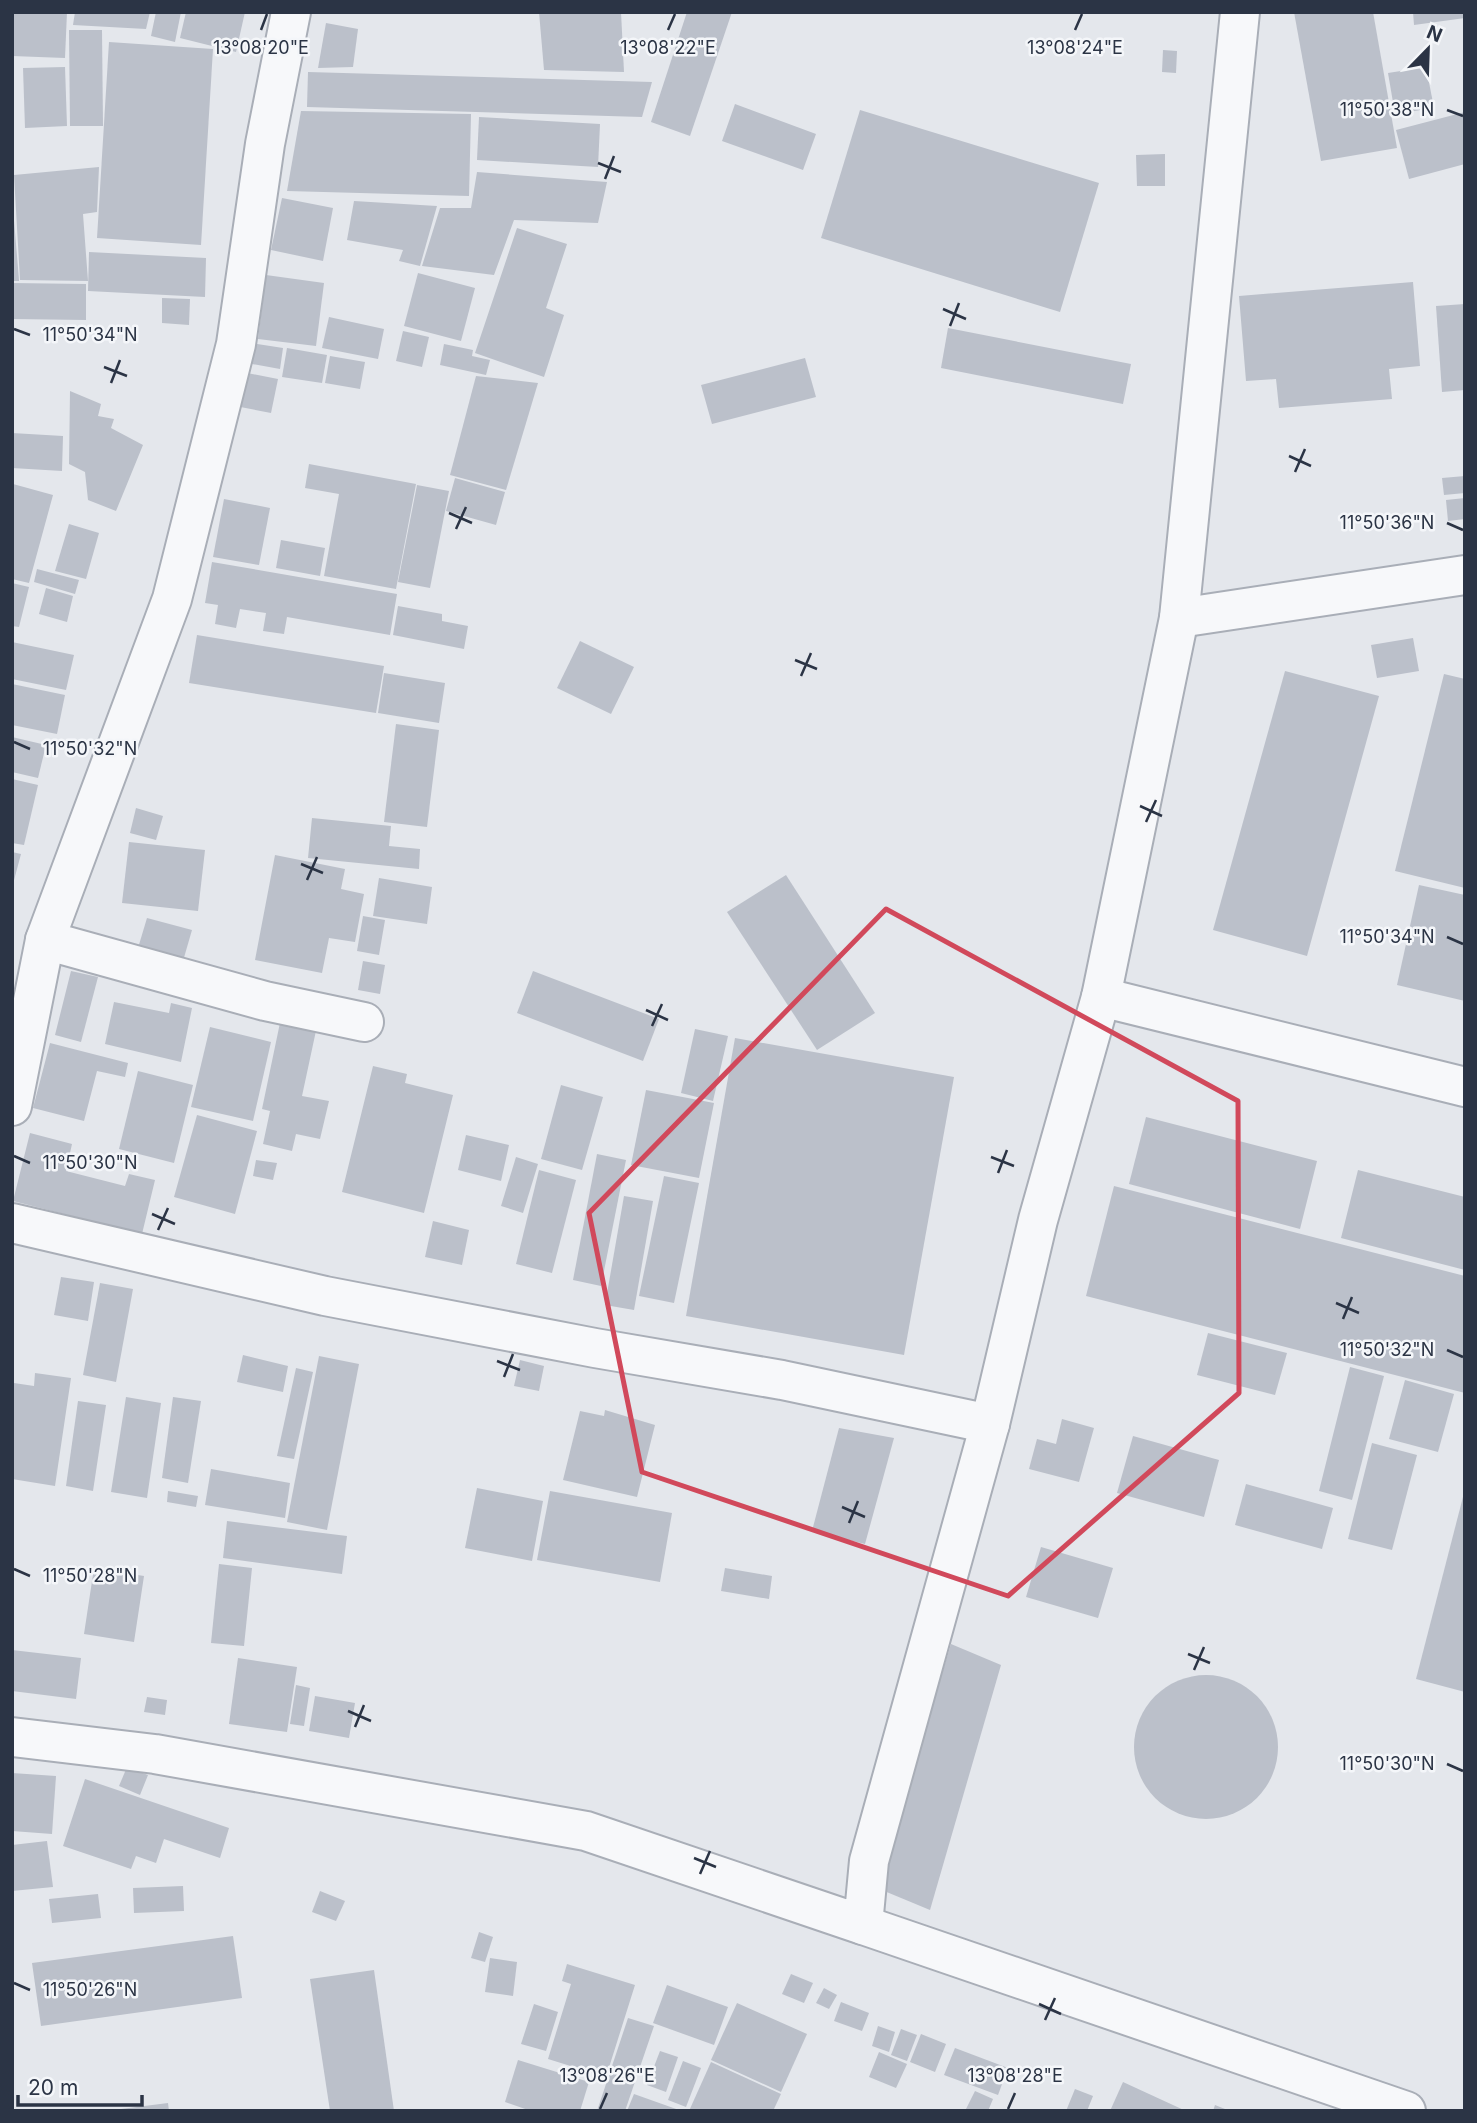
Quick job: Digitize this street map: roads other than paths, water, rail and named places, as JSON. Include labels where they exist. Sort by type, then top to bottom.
[{"type":"street","points":[[12,1106],[46,940],[172,598],[236,344],[265,144],[291,12]]},
{"type":"street","points":[[863,1925],[869,1861],[990,1424],[1038,1220],[1101,997],[1178,618],[1240,12]]},
{"type":"street","points":[[1178,618],[1465,575]]},
{"type":"street","points":[[46,940],[265,1001],[364,1022]]},
{"type":"street","points":[[1101,997],[1465,1087]]},
{"type":"street","points":[[12,1223],[325,1296],[595,1348],[782,1380],[990,1424]]},
{"type":"street","points":[[12,1737],[155,1754],[586,1831],[1406,2111]]}]
